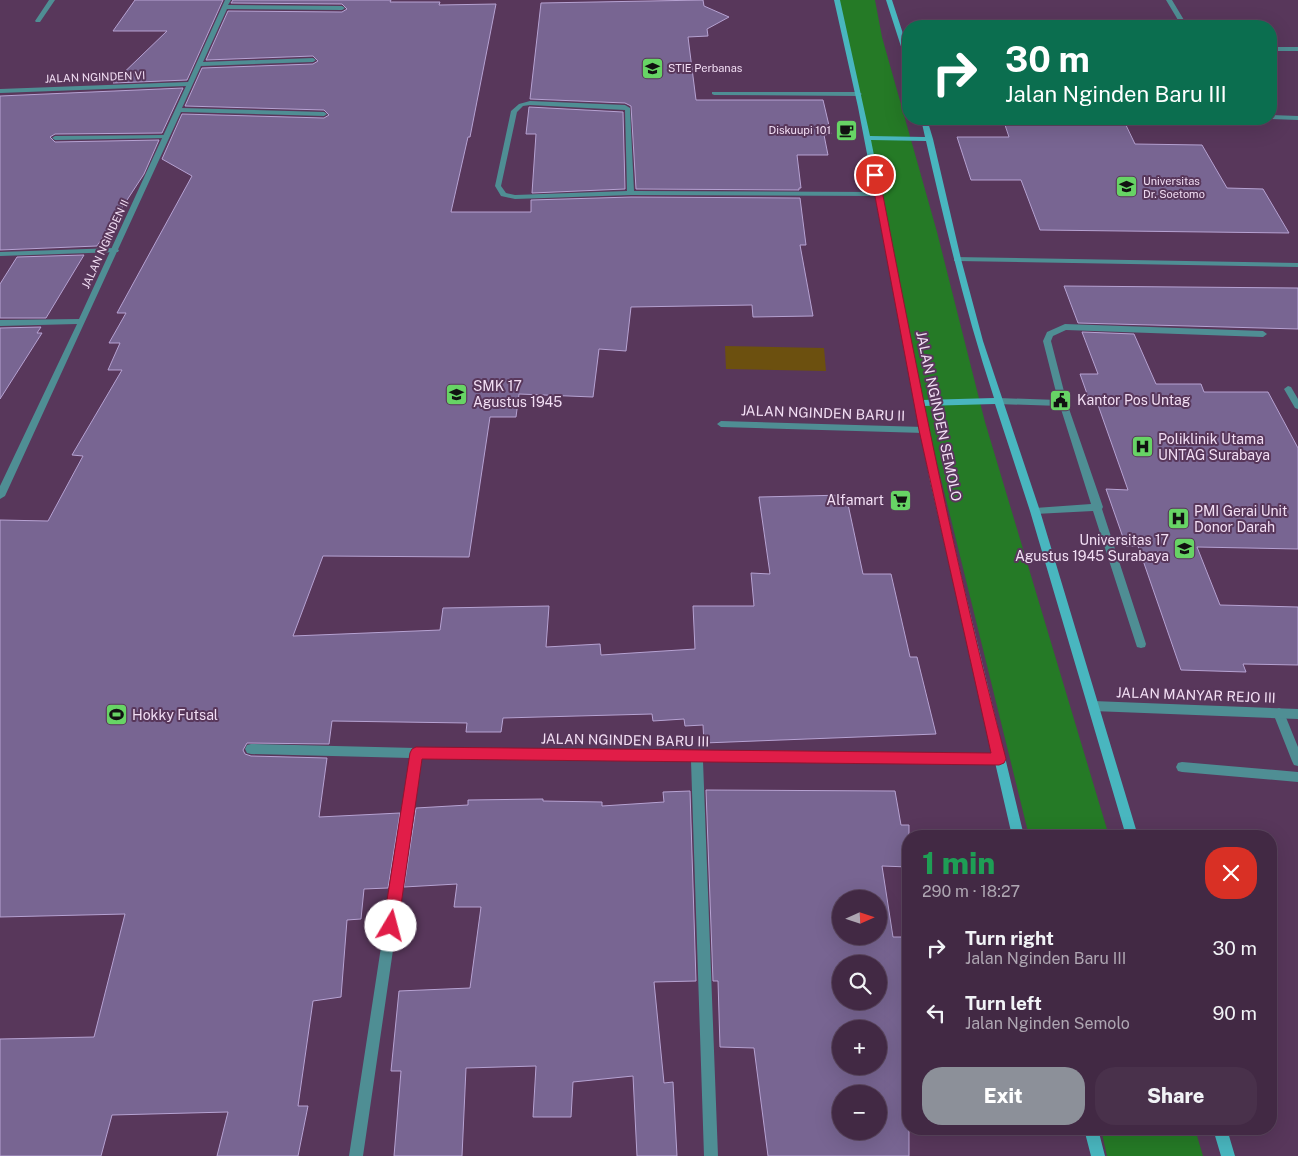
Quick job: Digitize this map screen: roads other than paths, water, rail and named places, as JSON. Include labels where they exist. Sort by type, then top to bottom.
[{"type":"main road","name":"JALAN NGINDEN SEMOLO","points":[[837,0],[868,138],[924,430],[985,704],[1017,830]]},
{"type":"main road","points":[[888,0],[902,41]]},
{"type":"main road","points":[[926,125],[957,259],[998,401],[1035,511],[1130,830]]},
{"type":"main road","points":[[868,138],[930,139]]},
{"type":"main road","points":[[919,403],[998,401]]},
{"type":"main road","points":[[1093,1135],[1098,1156]]},
{"type":"main road","points":[[1222,1135],[1228,1156]]},
{"type":"street","points":[[38,21],[52,0]]},
{"type":"street","points":[[1169,0],[1181,20]]},
{"type":"street","points":[[226,4],[342,8]]},
{"type":"street","name":"JALAN NGINDEN II","points":[[0,496],[115,250],[226,4]]},
{"type":"street","points":[[1277,49],[1298,49]]},
{"type":"street","points":[[200,64],[313,60]]},
{"type":"street","name":"JALAN NGINDEN VI","points":[[0,91],[190,84]]},
{"type":"street","points":[[714,93],[859,94]]},
{"type":"street","points":[[631,193],[628,109],[625,107],[530,103],[521,105],[514,111],[498,186],[503,195],[514,197],[631,193],[878,194]]},
{"type":"street","points":[[179,110],[324,114]]},
{"type":"street","points":[[1277,117],[1298,118]]},
{"type":"street","points":[[55,138],[166,137]]},
{"type":"street","points":[[0,254],[115,250]]},
{"type":"street","points":[[957,259],[1298,265]]},
{"type":"street","points":[[0,323],[82,321]]},
{"type":"street","points":[[1141,644],[1063,402],[1047,341],[1050,334],[1065,327],[1263,334]]},
{"type":"street","points":[[1288,389],[1298,406]]},
{"type":"street","points":[[998,401],[1063,402]]},
{"type":"street","name":"JALAN NGINDEN BARU II","points":[[721,424],[924,430]]},
{"type":"street","points":[[1035,511],[1098,507]]},
{"type":"street","name":"JALAN MANYAR REJO III","points":[[1093,706],[1298,714]]},
{"type":"street","points":[[1279,713],[1298,761]]},
{"type":"street","name":"JALAN NGINDEN BARU III","points":[[251,749],[416,753],[999,759]]},
{"type":"street","points":[[356,1156],[416,753]]},
{"type":"street","points":[[697,756],[711,1156]]},
{"type":"street","points":[[1182,767],[1298,777]]},
{"type":"waterway","points":[[857,0],[863,37],[913,232],[956,422],[1067,830]]},
{"type":"waterway","points":[[1150,1135],[1155,1156]]},
{"type":"place","name":"STIE Perbanas","points":[[652,68]]},
{"type":"place","name":"Diskuupi 101","points":[[847,130]]},
{"type":"place","name":"Universitas Dr. Soetomo","points":[[1127,187]]},
{"type":"place","name":"SMK 17 Agustus 1945","points":[[457,394]]},
{"type":"place","name":"Kantor Pos Untag","points":[[1061,400]]},
{"type":"place","name":"Poliklinik Utama UNTAG Surabaya","points":[[1142,447]]},
{"type":"place","name":"Alfamart","points":[[900,500]]},
{"type":"place","name":"PMI Gerai Unit Donor Darah","points":[[1178,519]]},
{"type":"place","name":"Universitas 17 Agustus 1945 Surabaya","points":[[1185,548]]},
{"type":"place","name":"Hokky Futsal","points":[[116,715]]}]
